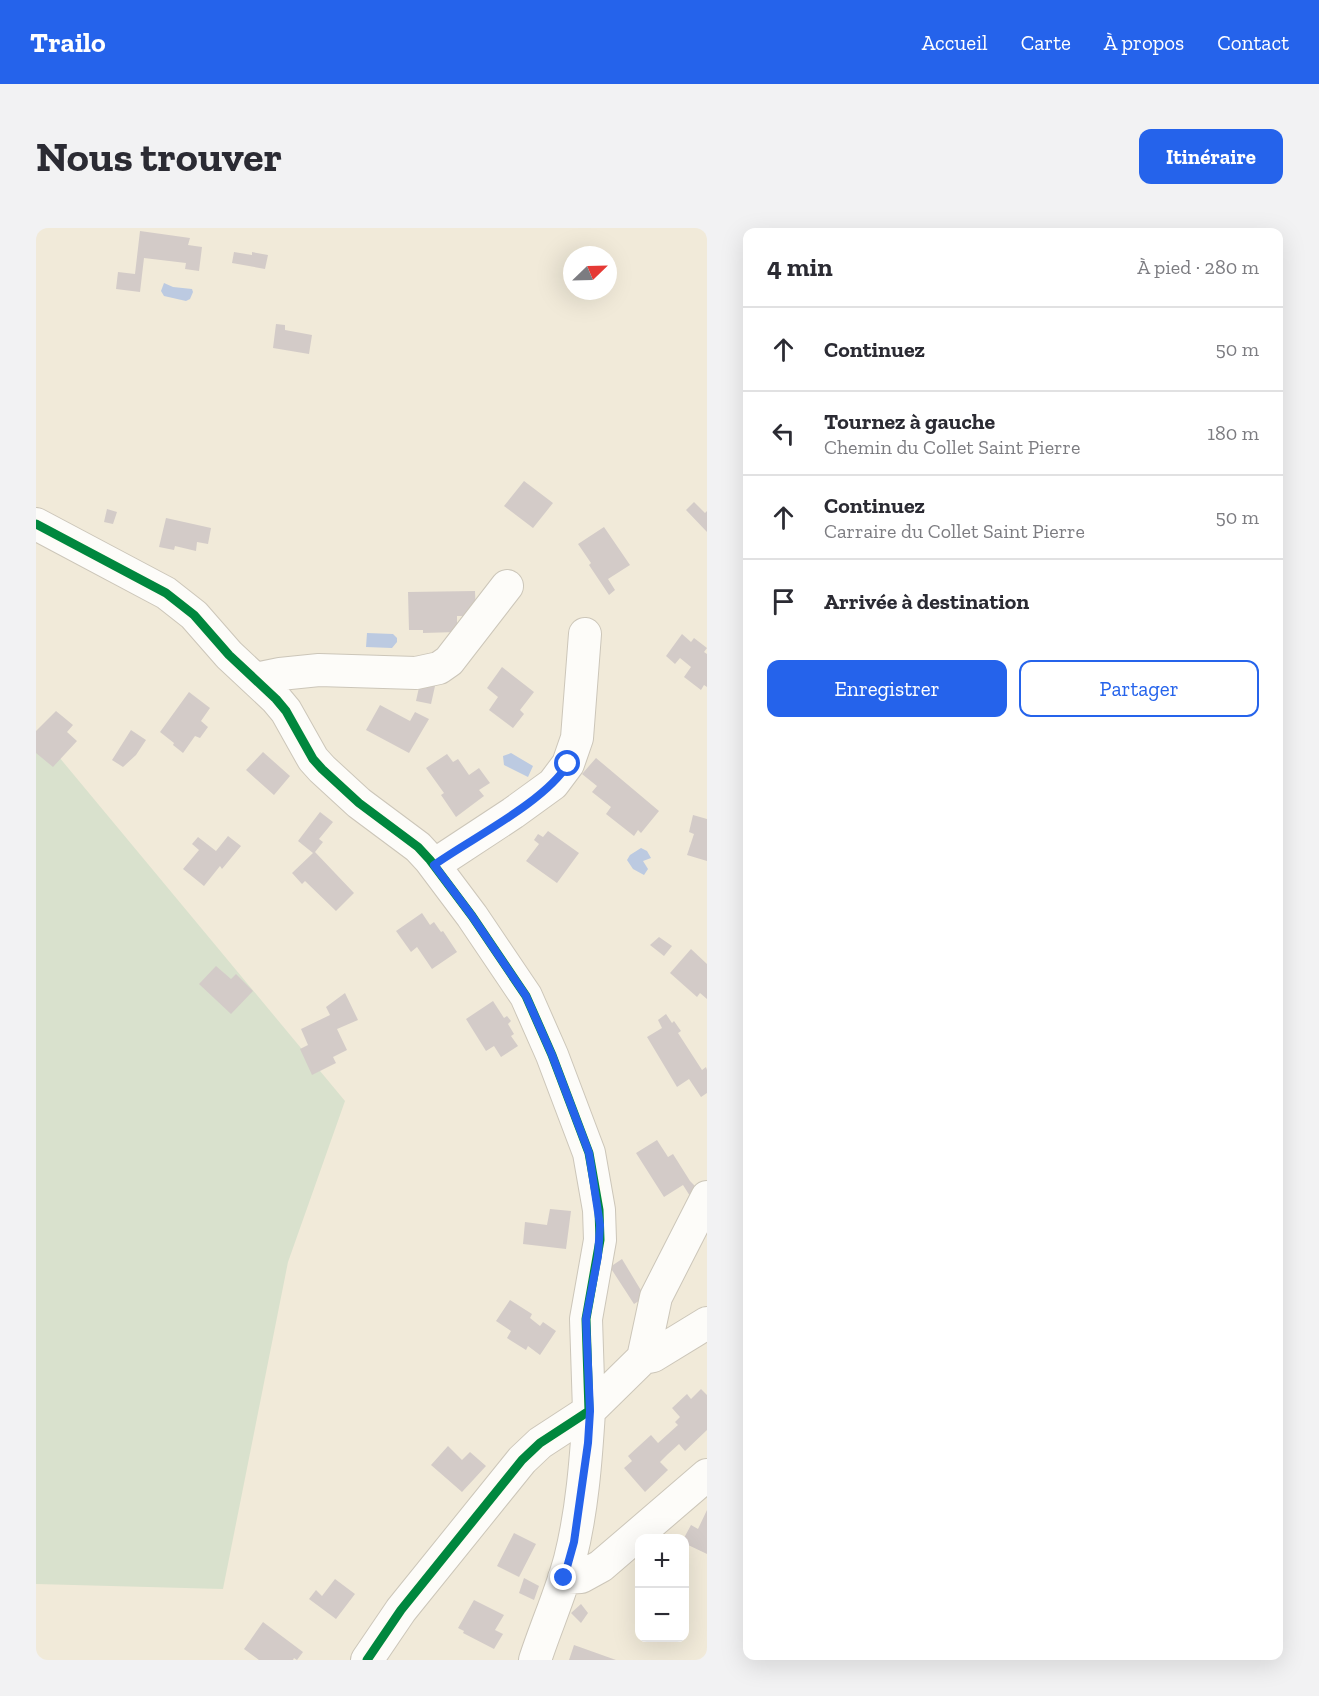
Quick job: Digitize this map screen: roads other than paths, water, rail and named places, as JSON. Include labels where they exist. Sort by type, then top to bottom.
[{"type":"street","points":[[36,524],[166,593],[194,615],[221,646],[286,711],[313,759],[322,769],[352,798],[418,848],[434,865],[526,996],[552,1055],[589,1153],[600,1225],[598,1256],[586,1319],[590,1411],[588,1443],[574,1542],[564,1578],[535,1660]]},
{"type":"street","points":[[255,679],[319,670],[416,673],[439,668],[449,661],[507,586]]},
{"type":"street","points":[[434,865],[541,794],[562,775],[577,738],[585,634]]},
{"type":"street","points":[[643,1359],[656,1297],[707,1197]]},
{"type":"street","points":[[367,1660],[401,1610],[522,1460],[540,1443],[590,1411],[643,1359],[653,1356],[707,1323]]},
{"type":"street","points":[[564,1578],[581,1577],[601,1566],[707,1475]]},
{"type":"water","points":[[164,283],[173,287],[192,289],[190,299],[186,301],[164,296],[161,291]]},
{"type":"water","points":[[367,633],[393,634],[397,642],[392,648],[366,647]]},
{"type":"water","points":[[511,753],[533,766],[528,777],[504,765],[503,756]]},
{"type":"water","points":[[641,848],[647,851],[651,858],[643,861],[648,869],[644,875],[633,869],[627,860],[630,855]]}]
